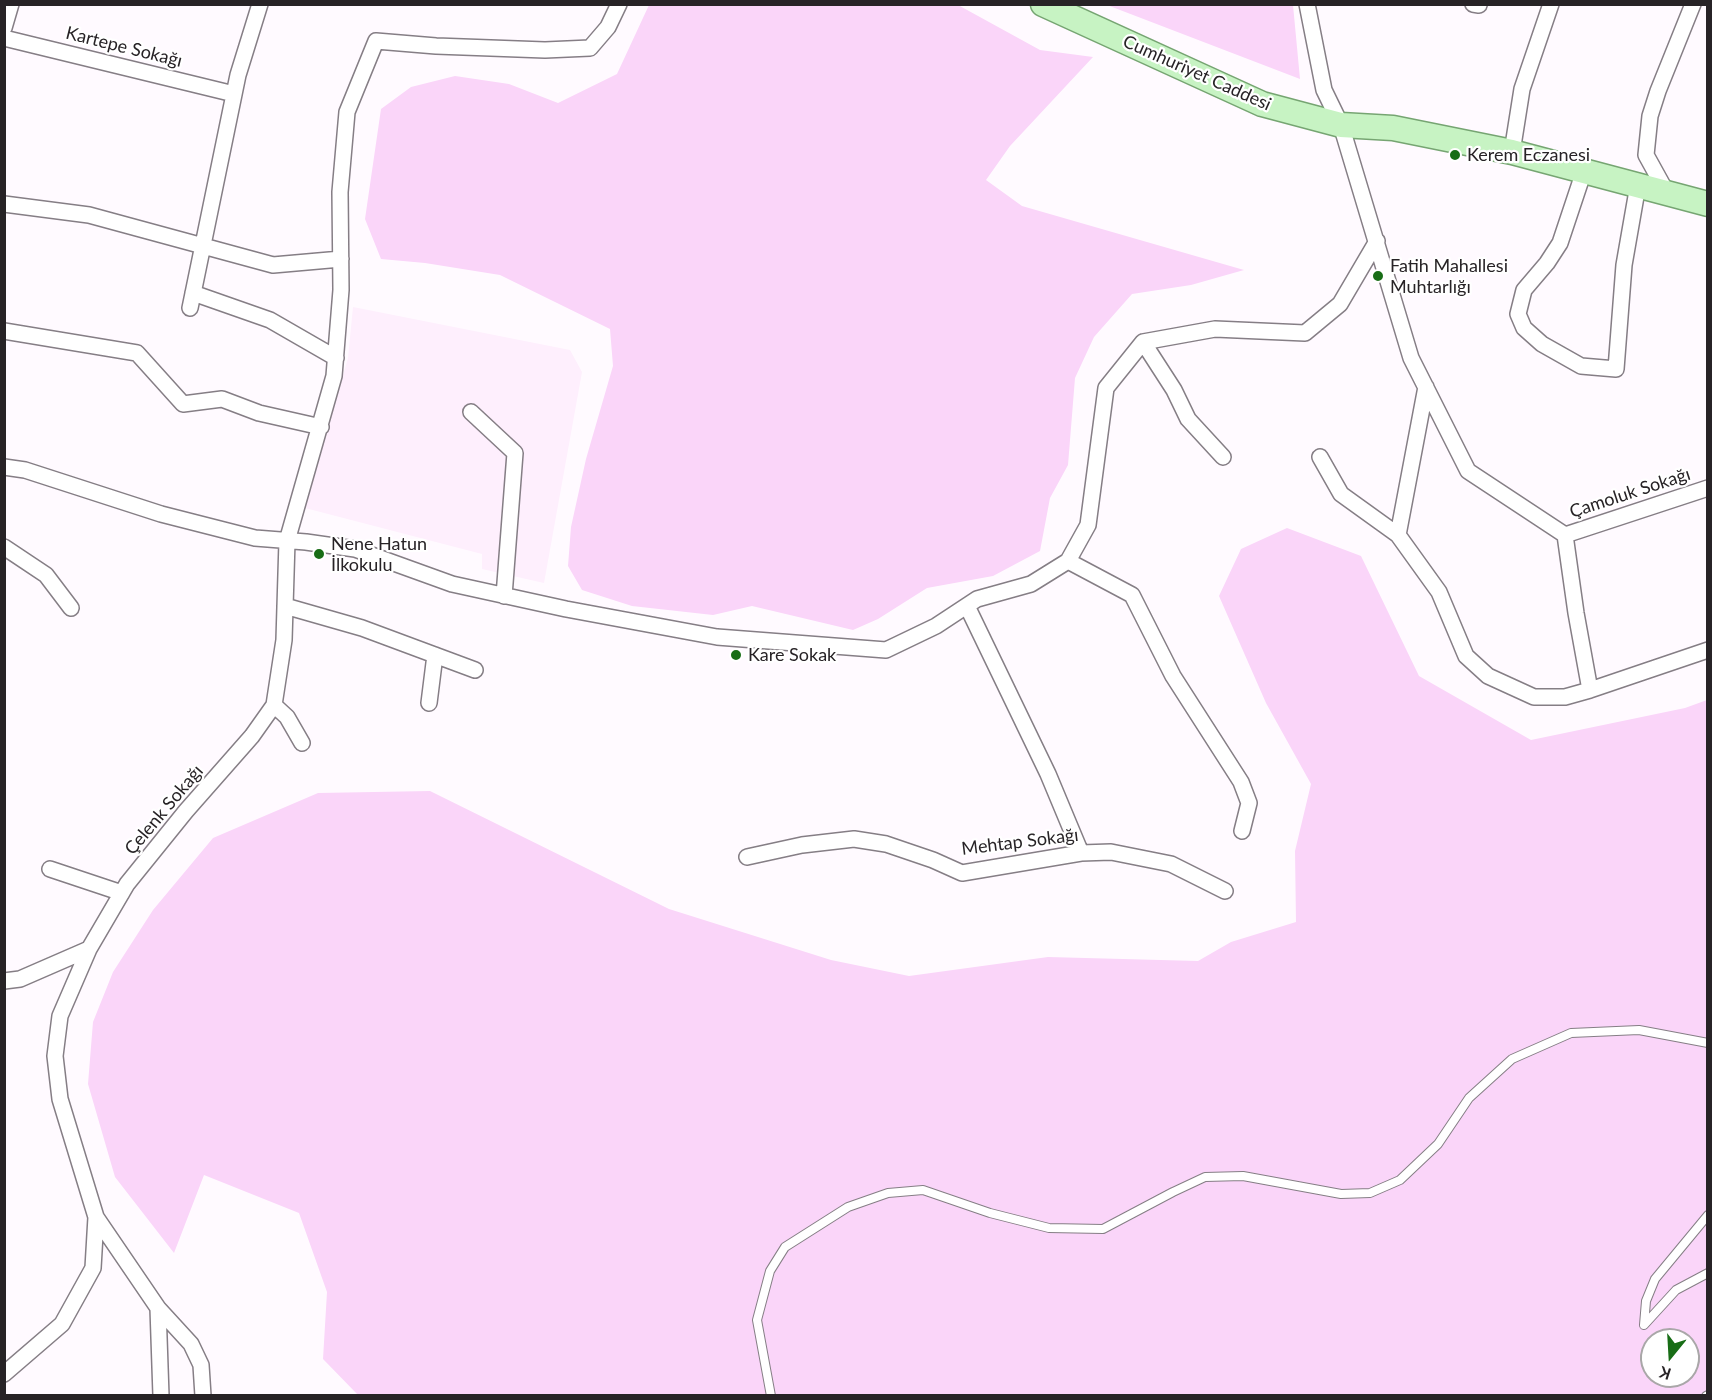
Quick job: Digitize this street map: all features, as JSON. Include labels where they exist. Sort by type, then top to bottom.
[{"type":"main road","name":"Cumhuriyet Caddesi","points":[[1043,4],[1262,104],[1341,125],[1393,128],[1512,152],[1707,204]]},
{"type":"street","points":[[4,28],[10,4]]},
{"type":"street","points":[[190,308],[234,94],[260,4]]},
{"type":"street","name":"Çelenk Sokağı","points":[[203,1395],[201,1365],[191,1344],[158,1308],[96,1217],[60,1099],[55,1056],[60,1016],[89,949],[122,893],[186,811],[252,736],[274,705],[284,640],[287,541],[334,376],[341,290],[340,192],[347,112],[376,41],[534,50],[590,48],[608,27],[619,4]]},
{"type":"street","points":[[1307,4],[1324,90],[1341,125],[1411,358],[1468,471],[1565,535],[1590,690]]},
{"type":"street","points":[[1512,152],[1522,89],[1551,4]]},
{"type":"street","points":[[1667,193],[1646,155],[1650,116],[1693,4]]},
{"type":"street","name":"Kartepe Sokağı","points":[[4,38],[234,94]]},
{"type":"street","points":[[1584,171],[1560,243],[1547,264],[1524,290],[1518,314],[1524,328],[1542,344],[1581,366],[1617,369],[1624,265],[1638,185]]},
{"type":"street","points":[[4,204],[89,215],[273,265],[340,259]]},
{"type":"street","points":[[4,467],[25,470],[160,514],[255,538],[355,549],[452,584],[566,609],[717,637],[886,650],[936,626],[977,598],[1031,584],[1068,561],[1088,525],[1106,388],[1143,342],[1215,329],[1305,333],[1340,304],[1377,241]]},
{"type":"street","points":[[193,293],[270,320],[336,358]]},
{"type":"street","points":[[4,331],[137,353],[183,404],[222,399],[259,413],[321,427]]},
{"type":"street","points":[[1143,342],[1174,390],[1188,419],[1223,458]]},
{"type":"street","points":[[1398,536],[1426,387]]},
{"type":"street","points":[[471,412],[515,453],[504,596]]},
{"type":"street","points":[[1320,457],[1341,494],[1398,536],[1439,592],[1466,656],[1488,676],[1534,697],[1564,697],[1707,650]]},
{"type":"street","name":"Çamoluk Sokağı","points":[[1565,535],[1707,488]]},
{"type":"street","points":[[4,547],[46,575],[71,608]]},
{"type":"street","points":[[1068,561],[1132,595],[1173,676],[1241,782],[1249,803],[1242,831]]},
{"type":"street","points":[[285,606],[362,628],[475,670]]},
{"type":"street","points":[[967,606],[1048,774],[1082,853]]},
{"type":"street","points":[[429,703],[435,655]]},
{"type":"street","points":[[274,705],[287,717],[303,743]]},
{"type":"street","name":"Mehtap Sokağı","points":[[747,857],[802,845],[854,840],[886,844],[963,873],[1082,853],[1111,852],[1171,864],[1225,891]]},
{"type":"street","points":[[50,869],[122,893]]},
{"type":"street","points":[[4,981],[20,979],[89,949]]},
{"type":"street","name":"Çelenk Sokağı","points":[[4,1374],[62,1324],[93,1268],[96,1217]]},
{"type":"street","points":[[158,1308],[161,1395]]},
{"type":"lane","points":[[771,1395],[757,1320],[770,1271],[785,1247],[848,1207],[888,1193],[923,1190],[990,1213],[1049,1228],[1103,1229],[1173,1192],[1206,1178],[1244,1176],[1341,1194],[1370,1193],[1400,1180],[1438,1144],[1469,1098],[1512,1059],[1571,1033],[1639,1030],[1707,1043]]},
{"type":"lane","points":[[1707,1215],[1655,1279],[1646,1301],[1644,1325],[1676,1290],[1707,1273]]},
{"type":"shaded area","points":[[649,5],[958,5],[1040,50],[1093,57],[1010,146],[986,180],[1022,206],[1244,270],[1191,285],[1132,294],[1094,337],[1075,378],[1068,465],[1050,498],[1040,551],[993,576],[927,588],[878,619],[853,630],[752,606],[713,615],[632,606],[582,590],[568,566],[571,527],[586,459],[613,366],[610,329],[500,275],[425,263],[381,259],[365,219],[381,109],[411,87],[455,76],[509,84],[558,103],[617,74]]},
{"type":"shaded area","points":[[1107,5],[1293,5],[1300,79]]},
{"type":"shaded area","points":[[353,307],[570,350],[582,372],[544,583],[482,569],[482,554],[305,508],[348,358]]},
{"type":"shaded area","points":[[1287,528],[1361,556],[1419,676],[1531,740],[1685,708],[1707,700],[1707,1395],[358,1395],[323,1359],[327,1292],[299,1213],[204,1175],[174,1253],[115,1177],[88,1084],[93,1022],[113,972],[153,910],[213,838],[318,793],[430,791],[669,909],[831,960],[909,976],[1048,957],[1198,961],[1231,942],[1296,922],[1295,851],[1311,784],[1266,703],[1219,596],[1241,549]]},
{"type":"place","name":"Kerem Eczanesi","points":[[1455,155]]},
{"type":"place","name":"Fatih Mahallesi Muhtarlığı","points":[[1378,276]]},
{"type":"place","name":"Nene Hatun İlkokulu","points":[[319,554]]},
{"type":"place","name":"Kare Sokak","points":[[736,655]]}]
